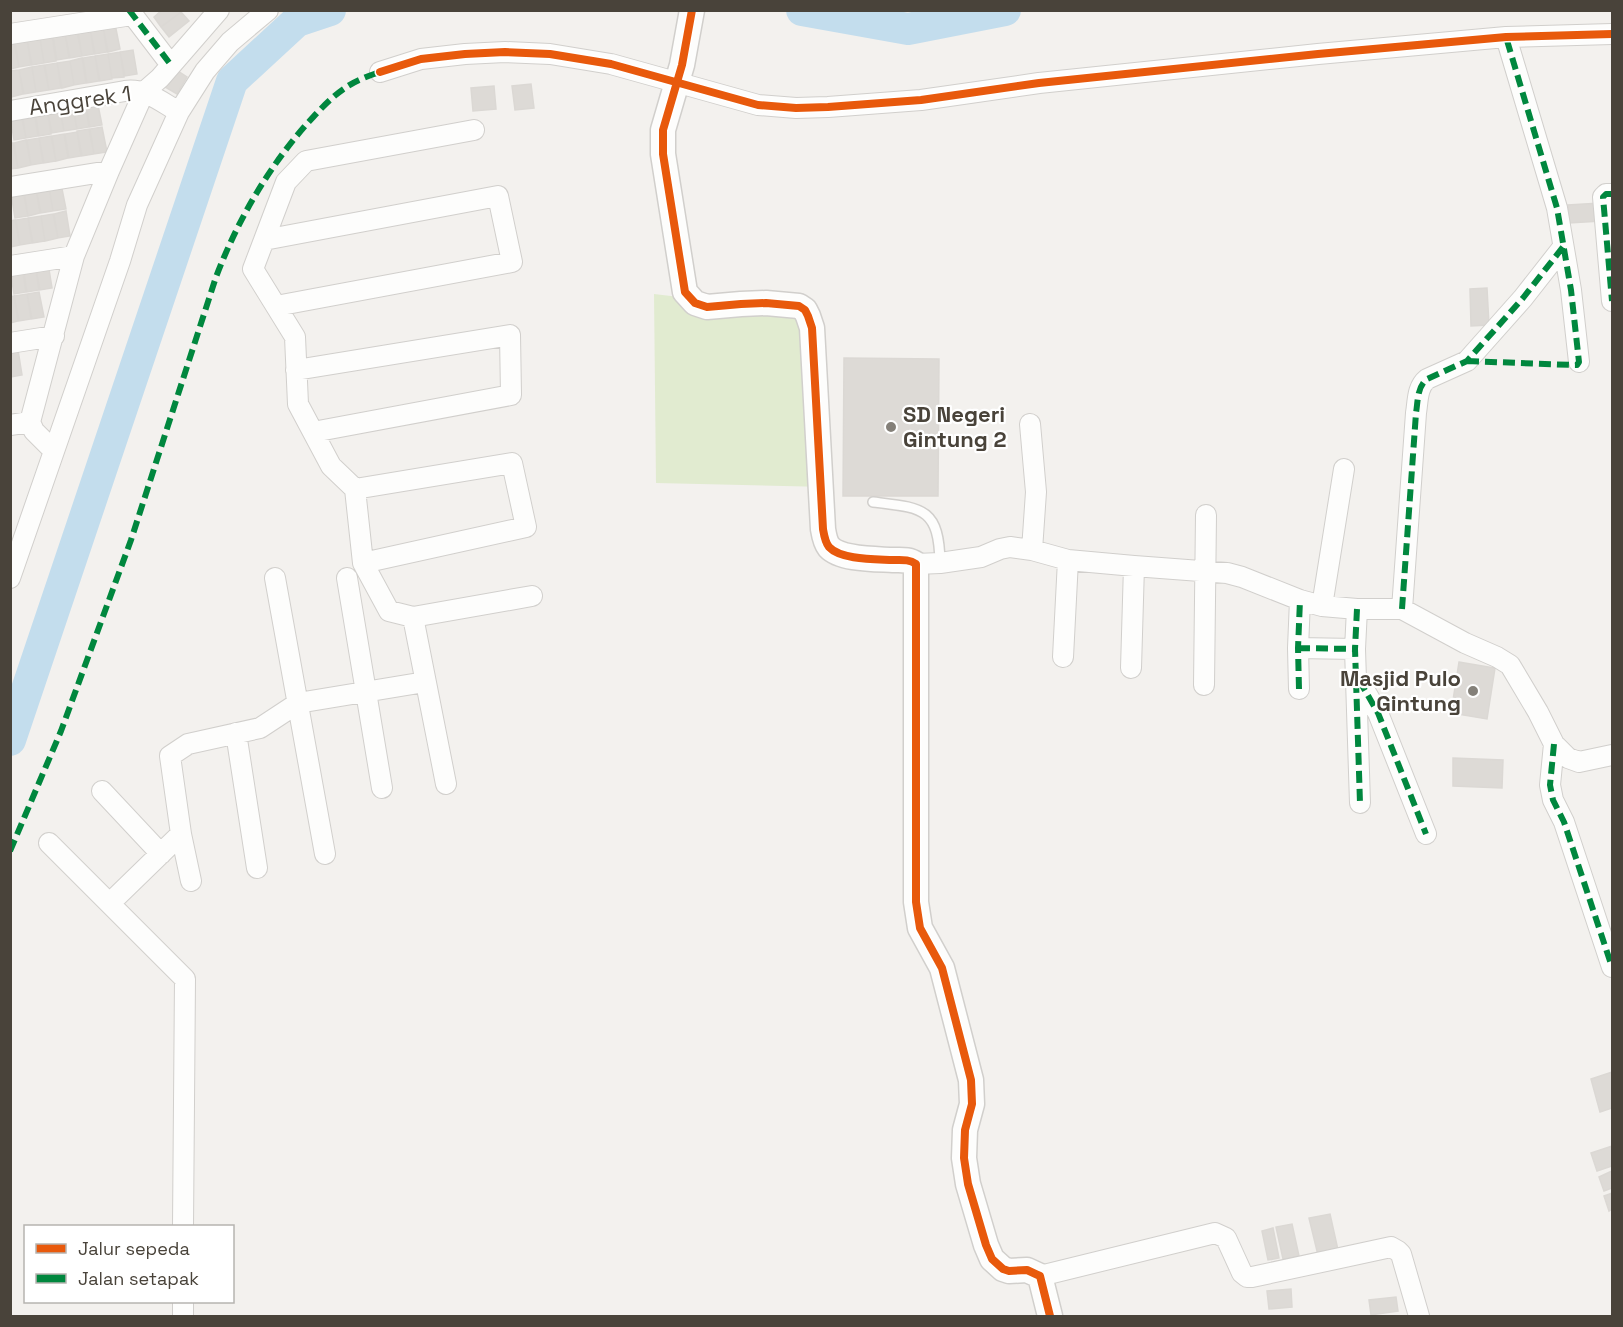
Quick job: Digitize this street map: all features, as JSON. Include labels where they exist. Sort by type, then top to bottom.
[{"type":"street","points":[[50,447],[34,431],[30,422],[75,256],[109,171],[147,93],[219,10]]},
{"type":"street","points":[[225,10],[241,32]]},
{"type":"street","points":[[10,578],[50,447],[120,261],[136,205],[175,110],[230,42],[268,10]]},
{"type":"street","points":[[692,10],[680,74],[663,130],[663,154],[685,292],[695,303],[707,307],[766,303],[799,306],[805,310],[812,328],[823,529],[827,544],[831,549],[846,556],[907,560],[916,564],[981,557],[1005,548],[1032,550],[1068,560],[1205,570],[1242,577],[1300,600],[1322,606],[1402,609],[1510,665],[1554,744],[1564,755],[1575,761],[1612,755]]},
{"type":"street","points":[[10,34],[130,13],[171,65]]},
{"type":"street","points":[[380,72],[421,59],[465,54],[505,52],[550,54],[680,74],[758,105],[796,108],[921,100],[1039,83],[1159,70],[1506,37],[1612,34]]},
{"type":"street","points":[[1506,37],[1557,208],[1571,290],[1579,362]]},
{"type":"street","name":"Anggrek 1","points":[[10,111],[125,91],[138,90],[147,93]]},
{"type":"street","points":[[147,93],[175,110]]},
{"type":"street","points":[[474,130],[306,161],[286,182],[254,269],[295,336],[298,404],[331,466],[355,489],[363,562],[389,611],[413,617],[532,596]]},
{"type":"street","points":[[10,187],[109,171]]},
{"type":"street","points":[[1612,194],[1606,194],[1603,197],[1612,301]]},
{"type":"street","points":[[264,240],[498,196],[512,262],[276,306]]},
{"type":"street","points":[[1402,609],[1419,388],[1427,379],[1467,361],[1523,298],[1563,247]]},
{"type":"street","points":[[10,266],[75,256]]},
{"type":"street","points":[[296,370],[510,335],[512,395],[313,432]]},
{"type":"street","points":[[10,343],[54,336]]},
{"type":"street","points":[[10,425],[30,422]]},
{"type":"street","points":[[1030,424],[1036,492],[1032,550]]},
{"type":"street","points":[[355,489],[512,463],[526,527],[363,562]]},
{"type":"street","points":[[1322,606],[1344,469]]},
{"type":"street","points":[[1204,685],[1206,515]]},
{"type":"street","points":[[1063,657],[1068,560]]},
{"type":"street","points":[[916,564],[916,903],[920,928],[942,968],[971,1080],[972,1104],[965,1130],[964,1158],[968,1184],[992,1259],[1003,1269],[1027,1270],[1040,1276],[1215,1233],[1226,1238],[1242,1273],[1247,1277],[1252,1277],[1391,1247],[1401,1254],[1419,1317]]},
{"type":"street","points":[[1131,668],[1134,566]]},
{"type":"street","points":[[275,578],[325,854]]},
{"type":"street","points":[[347,578],[382,788]]},
{"type":"street","points":[[1299,689],[1300,600]]},
{"type":"street","points":[[1357,609],[1355,649],[1360,803]]},
{"type":"street","points":[[413,617],[446,784]]},
{"type":"street","points":[[1298,648],[1355,649]]},
{"type":"street","points":[[1357,677],[1378,713],[1426,834]]},
{"type":"street","points":[[191,881],[181,834],[170,756],[189,744],[260,728],[298,703],[425,682]]},
{"type":"street","points":[[236,733],[257,868]]},
{"type":"street","points":[[1554,744],[1550,785],[1553,800],[1564,822],[1612,967]]},
{"type":"street","points":[[102,791],[161,854]]},
{"type":"street","points":[[110,903],[181,834]]},
{"type":"street","points":[[49,843],[185,979],[183,1225]]},
{"type":"street","points":[[1040,1276],[1050,1317]]},
{"type":"lane","points":[[873,502],[911,507],[927,515],[933,521],[940,545],[940,563]]},
{"type":"green space","points":[[654,294],[816,313],[827,487],[656,483]]},
{"type":"building","points":[[162,10],[180,10],[181,12],[161,27],[154,17]]},
{"type":"building","points":[[181,12],[189,21],[169,37],[161,27]]},
{"type":"building","points":[[115,24],[120,49],[108,52],[103,27]]},
{"type":"building","points":[[103,27],[107,52],[95,54],[90,29]]},
{"type":"building","points":[[90,29],[94,54],[82,56],[78,31]]},
{"type":"building","points":[[77,31],[82,56],[70,58],[65,34]]},
{"type":"building","points":[[65,34],[69,58],[57,60],[53,36]]},
{"type":"building","points":[[52,36],[56,61],[44,63],[40,38]]},
{"type":"building","points":[[40,38],[44,63],[32,65],[27,40]]},
{"type":"building","points":[[27,40],[31,65],[19,67],[15,42]]},
{"type":"building","points":[[10,43],[14,43],[19,67],[10,69]]},
{"type":"building","points":[[133,50],[137,74],[125,76],[120,52]]},
{"type":"building","points":[[120,52],[124,77],[112,78],[108,54]]},
{"type":"building","points":[[108,54],[112,79],[100,81],[95,56]]},
{"type":"building","points":[[95,56],[99,81],[87,83],[83,58]]},
{"type":"building","points":[[82,58],[86,83],[74,85],[70,61]]},
{"type":"building","points":[[70,61],[74,85],[62,88],[57,63]]},
{"type":"building","points":[[57,63],[61,88],[49,90],[45,65]]},
{"type":"building","points":[[44,65],[49,90],[36,92],[32,67]]},
{"type":"building","points":[[32,67],[36,92],[24,94],[19,70]]},
{"type":"building","points":[[175,69],[187,77],[177,94],[165,87]]},
{"type":"building","points":[[19,70],[23,94],[11,97],[10,71]]},
{"type":"building","points":[[531,84],[534,108],[515,110],[512,86]]},
{"type":"building","points":[[494,86],[496,109],[473,111],[471,88]]},
{"type":"building","points":[[97,100],[102,125],[90,127],[85,102]]},
{"type":"building","points":[[85,102],[89,127],[77,129],[73,104]]},
{"type":"building","points":[[72,104],[77,129],[64,131],[60,107]]},
{"type":"building","points":[[59,107],[64,131],[52,133],[47,109]]},
{"type":"building","points":[[47,109],[51,134],[39,136],[35,111]]},
{"type":"building","points":[[34,111],[38,136],[26,138],[22,113]]},
{"type":"building","points":[[21,114],[26,138],[14,140],[10,115]]},
{"type":"building","points":[[102,127],[107,152],[94,154],[90,129]]},
{"type":"building","points":[[89,129],[94,154],[82,156],[77,131]]},
{"type":"building","points":[[77,132],[81,156],[69,158],[65,134]]},
{"type":"building","points":[[64,134],[68,158],[56,161],[52,136]]},
{"type":"building","points":[[51,136],[56,161],[44,163],[39,138]]},
{"type":"building","points":[[39,138],[43,163],[31,165],[27,140]]},
{"type":"building","points":[[26,140],[31,165],[18,168],[14,143]]},
{"type":"building","points":[[10,143],[13,143],[18,168],[10,169]]},
{"type":"building","points":[[61,184],[66,209],[53,211],[49,187]]},
{"type":"building","points":[[49,187],[53,211],[41,213],[36,189]]},
{"type":"building","points":[[36,189],[40,213],[28,216],[24,191]]},
{"type":"building","points":[[23,191],[28,216],[15,218],[11,193]]},
{"type":"building","points":[[1600,203],[1601,221],[1569,223],[1568,205]]},
{"type":"building","points":[[66,211],[70,236],[58,238],[54,214]]},
{"type":"building","points":[[53,214],[58,238],[45,241],[41,216]]},
{"type":"building","points":[[41,216],[45,241],[33,243],[28,218]]},
{"type":"building","points":[[28,218],[32,243],[20,245],[16,220]]},
{"type":"building","points":[[15,220],[20,245],[10,247],[10,221]]},
{"type":"building","points":[[48,263],[52,288],[40,290],[35,265]]},
{"type":"building","points":[[35,265],[39,290],[27,292],[23,267]]},
{"type":"building","points":[[22,267],[26,292],[14,294],[10,269]]},
{"type":"building","points":[[1487,288],[1489,325],[1471,326],[1470,289]]},
{"type":"building","points":[[39,292],[44,317],[32,319],[27,294]]},
{"type":"building","points":[[27,294],[31,319],[19,321],[14,296]]},
{"type":"building","points":[[14,296],[18,321],[10,323],[10,297]]},
{"type":"building","points":[[18,350],[22,375],[10,377],[10,351]]},
{"type":"building","name":"SD Negeri Gintung 2","points":[[844,358],[939,359],[938,496],[843,496]]},
{"type":"building","name":"Masjid Pulo Gintung","points":[[1459,662],[1495,668],[1487,719],[1451,713]]},
{"type":"building","points":[[1453,758],[1503,760],[1502,788],[1453,786]]},
{"type":"building","points":[[1612,1072],[1612,1108],[1600,1112],[1591,1079]]},
{"type":"building","points":[[1612,1146],[1612,1166],[1597,1171],[1591,1153]]},
{"type":"building","points":[[1612,1171],[1612,1188],[1604,1191],[1599,1177]]},
{"type":"building","points":[[1612,1193],[1612,1209],[1609,1211],[1604,1196]]},
{"type":"building","points":[[1330,1214],[1338,1250],[1318,1255],[1309,1218]]},
{"type":"building","points":[[1292,1224],[1299,1256],[1283,1259],[1276,1227]]},
{"type":"building","points":[[1273,1228],[1279,1258],[1268,1260],[1262,1231]]},
{"type":"building","points":[[1291,1289],[1292,1307],[1269,1309],[1267,1291]]},
{"type":"building","points":[[1396,1297],[1398,1311],[1371,1315],[1369,1300]]},
{"type":"waterway","points":[[10,740],[232,81],[297,21],[330,10]]},
{"type":"waterway","points":[[802,10],[908,29],[1005,10]]},
{"type":"marked path","points":[[129,10],[171,65]]},
{"type":"marked path","points":[[1467,361],[1573,365],[1579,362],[1571,290],[1557,208],[1506,37]]},
{"type":"marked path","points":[[10,851],[61,731],[131,540],[216,277],[233,237],[265,179],[305,126],[345,88],[383,71]]},
{"type":"marked path","points":[[1612,194],[1606,194],[1603,197],[1612,301]]},
{"type":"marked path","points":[[1402,609],[1416,413],[1421,386],[1427,379],[1467,361],[1523,298],[1563,247]]},
{"type":"marked path","points":[[1299,689],[1300,600]]},
{"type":"marked path","points":[[1357,609],[1355,649],[1360,803]]},
{"type":"marked path","points":[[1298,648],[1355,649]]},
{"type":"marked path","points":[[1359,680],[1378,713],[1426,834]]},
{"type":"marked path","points":[[1554,744],[1550,785],[1553,800],[1564,822],[1612,967]]},
{"type":"cycle path","points":[[692,10],[682,65],[663,130],[663,154],[685,292],[695,303],[707,307],[766,303],[799,306],[805,310],[812,328],[823,529],[827,543],[834,551],[850,557],[905,560],[916,564],[916,902],[920,928],[942,968],[971,1080],[972,1104],[965,1130],[964,1158],[968,1184],[986,1245],[992,1259],[1003,1269],[1027,1270],[1040,1276],[1050,1316]]},
{"type":"cycle path","points":[[380,72],[421,59],[465,54],[505,52],[550,54],[611,64],[758,105],[796,108],[921,100],[1039,83],[1318,54],[1506,37],[1612,34]]},
{"type":"place","name":"SD Negeri Gintung 2","points":[[891,427]]},
{"type":"place","name":"Masjid Pulo Gintung","points":[[1473,691]]}]
